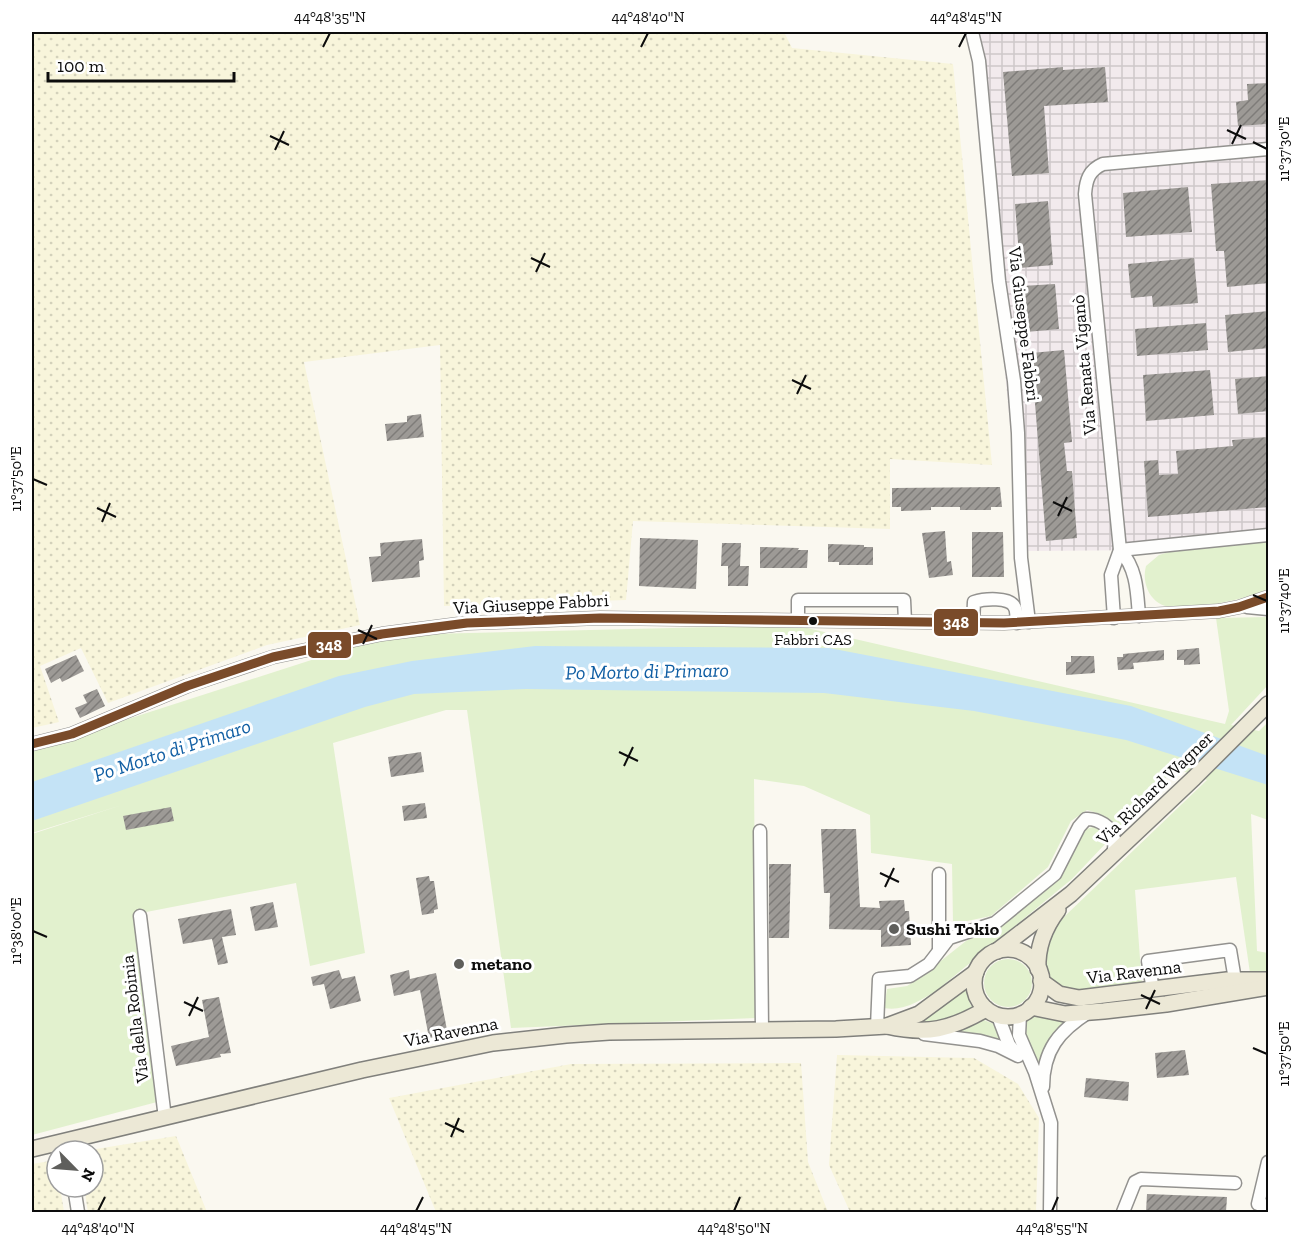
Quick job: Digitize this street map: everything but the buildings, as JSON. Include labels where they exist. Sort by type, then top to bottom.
[{"type":"main road","name":"Via Richard Wagner","points":[[997,951],[1071,894],[1194,778],[1267,705]]},
{"type":"main road","name":"Via Richard Wagner","points":[[1040,975],[1039,950],[1048,925],[1071,894]]},
{"type":"main road","name":"Via Ravenna","points":[[882,1026],[919,1014],[976,972],[983,959],[1005,949],[1019,951],[1028,956],[1040,975],[1059,994],[1080,998],[1153,990],[1236,986],[1269,987]]},
{"type":"main road","points":[[976,972],[974,987],[976,996],[992,1013]]},
{"type":"main road","points":[[1026,1011],[1040,995],[1040,975]]},
{"type":"main road","name":"Via Ravenna","points":[[92,1139],[165,1118],[362,1070],[493,1043],[609,1032],[882,1026],[909,1031],[930,1031],[949,1028],[992,1013],[1006,1017],[1026,1011],[1065,1014],[1166,1004],[1269,980]]},
{"type":"street","name":"Via Giuseppe Fabbri","points":[[972,32],[979,62],[999,281],[1014,381],[1018,433],[1023,622]]},
{"type":"street","name":"Via Renata Viganò","points":[[1114,618],[1111,575],[1120,549],[1085,194],[1088,178],[1095,168],[1111,163],[1269,149]]},
{"type":"street","points":[[1120,549],[1269,535]]},
{"type":"street","name":"Via Renata Viganò","points":[[1120,549],[1134,571],[1139,616]]},
{"type":"street","name":"Via Giuseppe Fabbri","points":[[32,744],[72,734],[187,686],[253,663],[316,646],[382,634],[467,623],[532,619],[632,618],[1023,622],[1205,612],[1239,607],[1269,597]]},
{"type":"street","points":[[798,620],[798,600],[904,600],[905,621]]},
{"type":"street","points":[[973,623],[974,603],[1005,600],[1013,604],[1023,622]]},
{"type":"street","points":[[1239,607],[1269,609]]},
{"type":"street","points":[[882,1026],[879,979],[910,976],[929,964],[949,938],[995,923],[1055,874],[1079,827],[1086,819],[1095,820],[1111,831],[1114,837],[1113,855]]},
{"type":"street","points":[[760,831],[762,1030]]},
{"type":"street","points":[[939,874],[939,949]]},
{"type":"street","name":"Via della Robinia","points":[[140,916],[165,1118]]},
{"type":"street","points":[[1153,990],[1148,961],[1230,950],[1236,986]]},
{"type":"street","points":[[1026,1011],[1019,1035],[1035,1072],[1051,1123],[1050,1212]]},
{"type":"street","points":[[1043,1095],[1045,1064],[1055,1042],[1074,1022],[1090,1012]]},
{"type":"street","points":[[992,1013],[1009,1045],[1035,1072]]},
{"type":"street","points":[[909,1031],[980,1041],[998,1046],[1018,1056]]},
{"type":"street","points":[[1269,1162],[1258,1204],[1269,1206]]},
{"type":"street","points":[[1123,1212],[1135,1182],[1141,1179],[1235,1183]]},
{"type":"shaded area","points":[[32,32],[784,32],[792,48],[953,64],[992,465],[890,459],[890,529],[633,521],[626,600],[444,606],[440,345],[304,362],[360,625],[267,645],[108,703],[81,648],[40,666],[59,722],[32,728]]},
{"type":"shaded area","points":[[968,32],[1268,32],[1268,539],[1163,550],[1022,551],[975,54]]},
{"type":"shaded area","points":[[837,1055],[974,1058],[1018,1084],[1039,1118],[1036,1212],[850,1212],[829,1165]]},
{"type":"shaded area","points":[[801,1063],[808,1162],[828,1212],[436,1212],[389,1098],[571,1064]]},
{"type":"shaded area","points":[[176,1136],[207,1212],[88,1212],[86,1199],[105,1199],[105,1148]]},
{"type":"shaded area","points":[[45,1162],[45,1199],[62,1199],[64,1212],[32,1212],[32,1164]]},
{"type":"green space","points":[[1268,541],[1268,589],[1258,593],[1208,605],[1172,607],[1158,603],[1146,587],[1146,566],[1159,555]]},
{"type":"green space","points":[[1268,617],[1268,685],[1231,725],[1259,731],[1268,722],[1268,820],[1251,814],[1257,951],[1268,953],[1268,973],[1250,973],[1236,877],[1135,890],[1142,986],[1068,991],[1053,981],[1046,966],[1046,950],[1052,930],[1207,780],[1174,768],[1121,831],[1102,815],[1087,810],[1071,821],[1048,867],[991,916],[953,924],[952,864],[871,853],[870,815],[804,786],[754,779],[756,1018],[511,1028],[467,710],[446,710],[333,743],[365,953],[310,966],[296,883],[136,914],[157,1102],[32,1135],[32,834],[122,805],[32,833],[32,750],[389,635],[794,625],[1225,724],[1229,711],[1216,618]]},
{"type":"green space","points":[[1093,827],[1102,832],[1107,842],[1072,879],[936,991],[905,1007],[884,1008],[887,989],[907,986],[918,979],[966,941],[984,931],[1058,876],[1080,835],[1086,829]]},
{"type":"green space","points":[[1008,959],[1025,966],[1032,983],[1025,1000],[1008,1007],[991,1000],[984,983],[991,966]]},
{"type":"green space","points":[[966,989],[970,1004],[974,1008],[926,1025],[903,1025],[930,1016]]},
{"type":"green space","points":[[1033,1015],[1070,1018],[1041,1066],[1023,1027],[1028,1017]]},
{"type":"green space","points":[[984,1020],[996,1025],[1004,1045],[986,1036],[958,1032]]},
{"type":"water","name":"Po Morto di Primaro","points":[[535,646],[829,648],[1131,706],[1268,756],[1268,785],[1126,740],[974,711],[824,693],[526,689],[414,694],[365,707],[32,821],[32,782],[339,676],[412,661]]},
{"type":"transit line","name":"348","points":[[32,744],[72,734],[187,686],[273,657],[382,634],[467,623],[600,618],[1004,623],[1219,611],[1268,597]]},
{"type":"place","name":"Fabbri CAS","points":[[813,621]]},
{"type":"place","name":"Sushi Tokio","points":[[894,929]]},
{"type":"place","name":"metano","points":[[459,964]]}]
